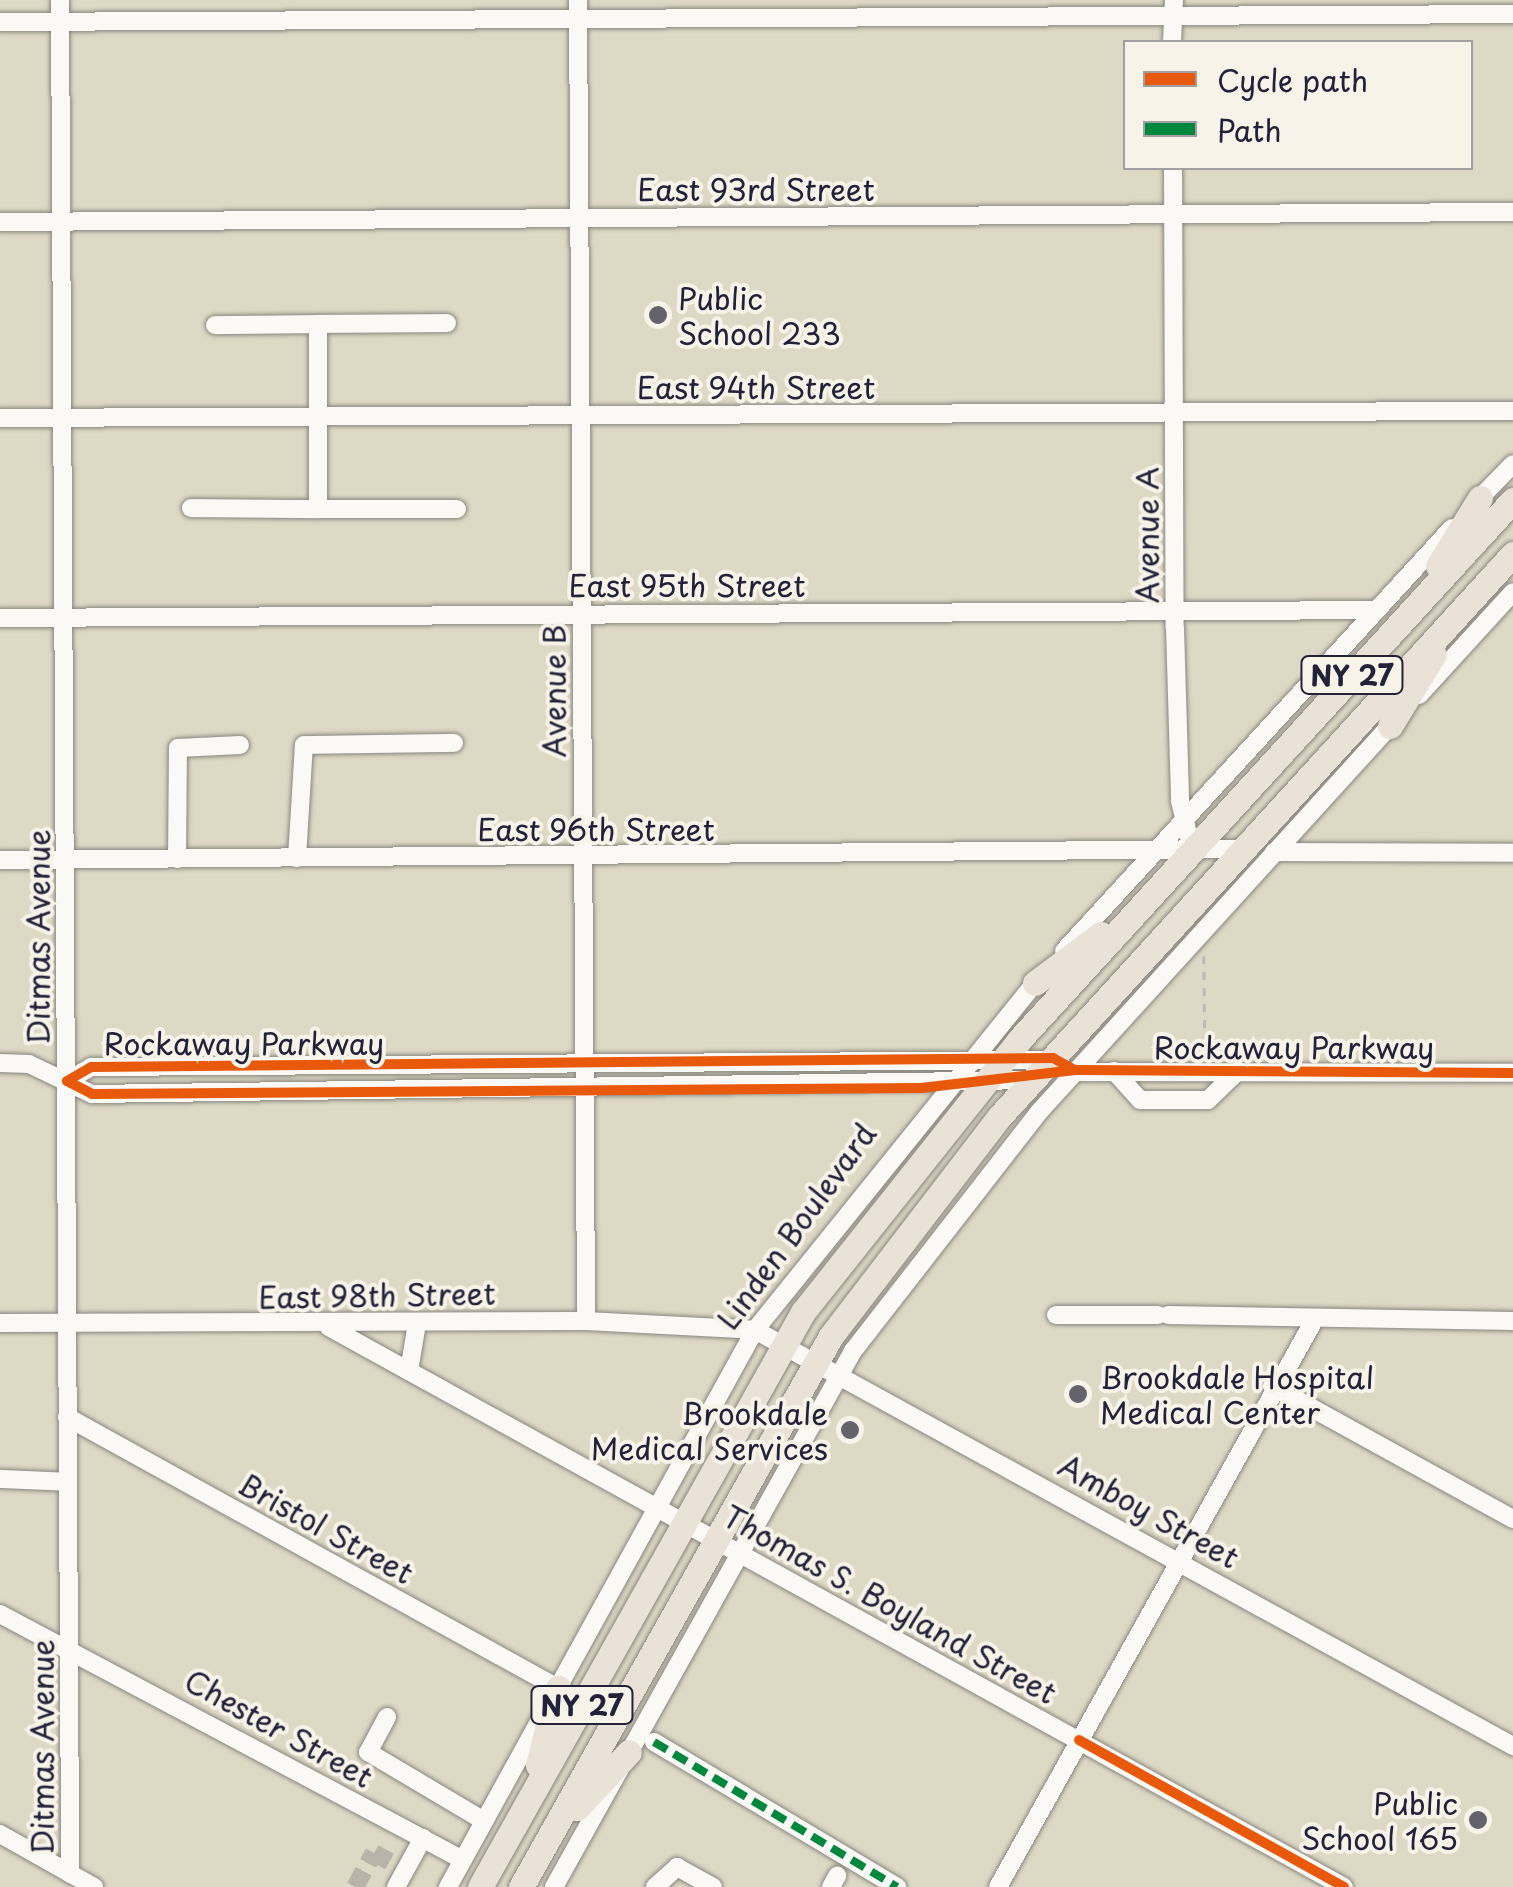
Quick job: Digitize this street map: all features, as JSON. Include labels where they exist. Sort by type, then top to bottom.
[{"type":"highway","points":[[1416,606],[1480,498]]},
{"type":"highway","name":"Linden Boulevard","points":[[480,1887],[784,1342],[1001,1061],[1513,500]]},
{"type":"highway","name":"NY 27","points":[[522,1887],[816,1356],[1032,1080],[1064,1064],[1242,849],[1513,554]]},
{"type":"highway","points":[[1390,726],[1456,614]]},
{"type":"highway","points":[[1034,983],[1138,908]]},
{"type":"highway","points":[[529,1800],[558,1688]]},
{"type":"highway","points":[[549,1837],[629,1752]]},
{"type":"street","name":"Ditmas Avenue","points":[[60,0],[70,1874]]},
{"type":"street","points":[[0,22],[578,10],[1173,8],[1513,14]]},
{"type":"street","points":[[1172,40],[1173,8]]},
{"type":"street","name":"Avenue B","points":[[578,10],[586,1321]]},
{"type":"street","name":"Avenue A","points":[[1173,170],[1175,610],[1182,822],[1192,850]]},
{"type":"street","name":"East 93rd Street","points":[[0,222],[1513,212]]},
{"type":"street","points":[[216,325],[447,323]]},
{"type":"street","points":[[318,324],[318,509]]},
{"type":"street","name":"East 94th Street","points":[[0,418],[1513,411]]},
{"type":"street","name":"Linden Boulevard","points":[[448,1887],[755,1330],[945,1086],[1034,983],[1513,464]]},
{"type":"street","points":[[191,508],[457,509]]},
{"type":"street","points":[[576,1887],[556,1882],[841,1370],[1064,1064],[1274,852],[1511,597]]},
{"type":"street","name":"East 95th Street","points":[[0,618],[1375,610]]},
{"type":"street","points":[[297,858],[304,744],[454,743]]},
{"type":"street","points":[[178,859],[178,748],[240,744]]},
{"type":"street","points":[[1192,850],[1242,849]]},
{"type":"street","name":"East 96th Street","points":[[0,860],[1192,850]]},
{"type":"street","points":[[1274,852],[1513,853]]},
{"type":"street","name":"Rockaway Parkway","points":[[66,1081],[91,1067],[1001,1061],[1114,1070],[1513,1073]]},
{"type":"street","name":"Rockaway Parkway","points":[[0,1062],[66,1081],[92,1094],[945,1086],[1032,1080]]},
{"type":"street","points":[[1114,1070],[1140,1100],[1208,1100],[1238,1071]]},
{"type":"street","points":[[1056,1316],[1264,1314],[1312,1324],[1513,1320]]},
{"type":"street","name":"East 98th Street","points":[[0,1323],[325,1325],[586,1321],[755,1330]]},
{"type":"street","points":[[409,1371],[417,1323]]},
{"type":"street","points":[[998,1887],[1272,1386],[1312,1324]]},
{"type":"street","name":"Thomas S. Boyland Street","points":[[325,1325],[1344,1887]]},
{"type":"street","name":"Amboy Street","points":[[755,1330],[816,1356],[1513,1746]]},
{"type":"street","points":[[1272,1386],[1513,1519]]},
{"type":"street","name":"Bristol Street","points":[[67,1417],[558,1688]]},
{"type":"street","points":[[0,1479],[68,1482]]},
{"type":"street","name":"Chester Street","points":[[0,1614],[69,1644],[463,1860]]},
{"type":"street","points":[[387,1717],[368,1752],[484,1821]]},
{"type":"street","points":[[654,1742],[897,1887]]},
{"type":"street","points":[[0,1834],[94,1887]]},
{"type":"street","points":[[397,1873],[423,1838]]},
{"type":"street","points":[[654,1887],[664,1869],[676,1868],[710,1881]]},
{"type":"path","points":[[1204,954],[1205,1037]]},
{"type":"tunnel","points":[[355,1887],[374,1853],[390,1862]]},
{"type":"marked path","points":[[654,1742],[897,1887]]},
{"type":"cycle path","points":[[67,1081],[91,1067],[1053,1058],[1075,1070]]},
{"type":"cycle path","points":[[67,1081],[92,1094],[921,1088],[1075,1070],[1513,1073]]},
{"type":"cycle path","points":[[1079,1740],[1344,1887]]},
{"type":"place","name":"Public School 233","points":[[658,315]]},
{"type":"place","name":"Brookdale Hospital Medical Center","points":[[1078,1394]]},
{"type":"place","name":"Brookdale Medical Services","points":[[850,1430]]},
{"type":"place","name":"Public School 165","points":[[1478,1820]]}]
